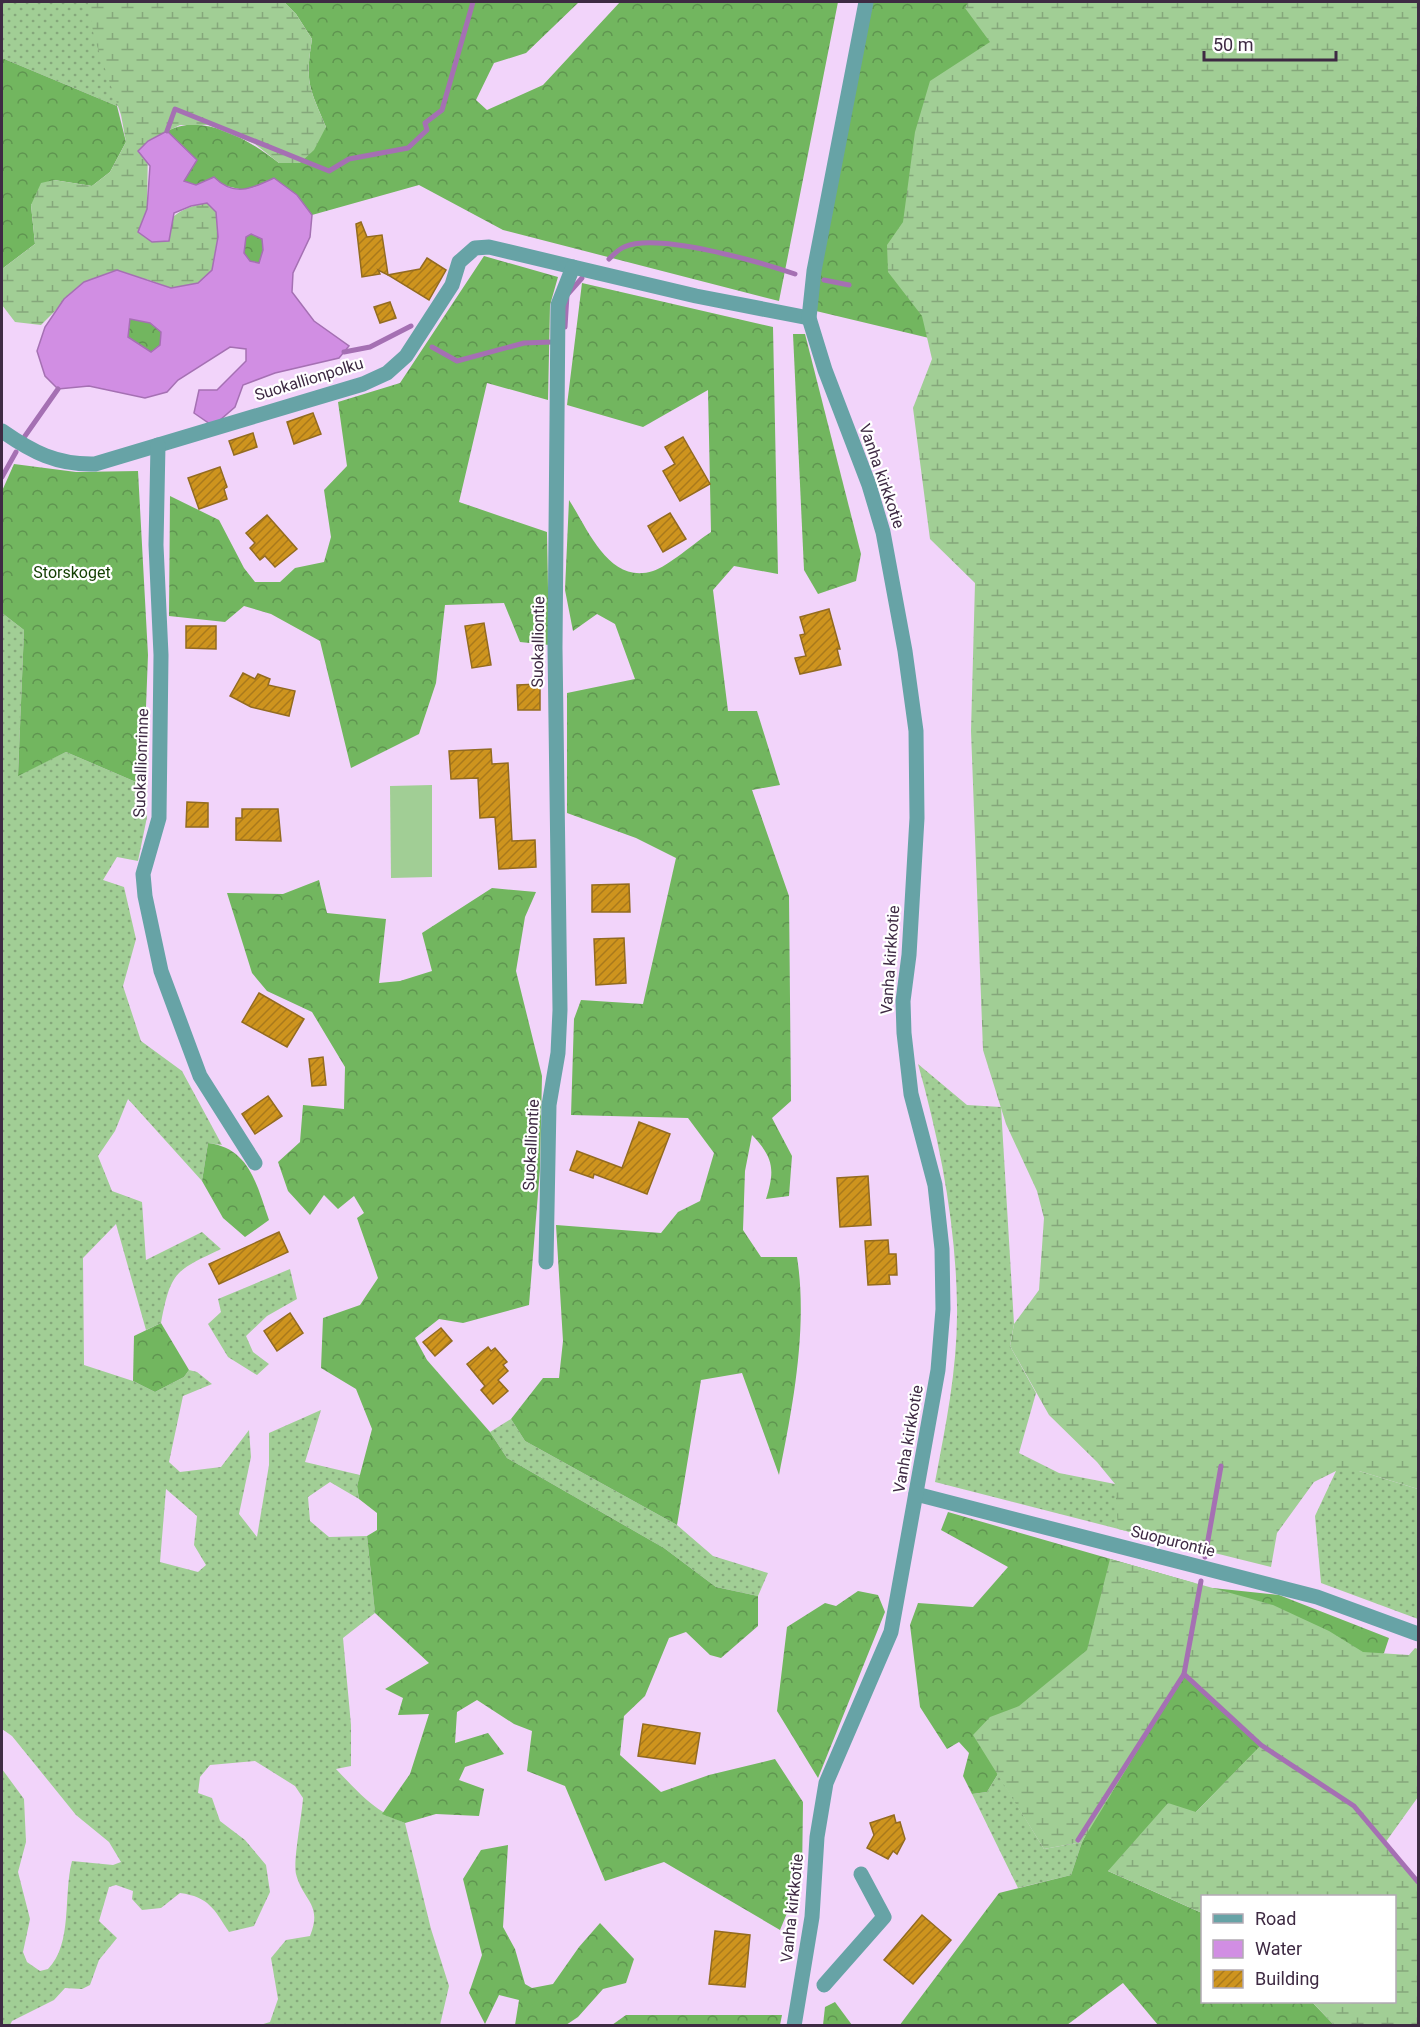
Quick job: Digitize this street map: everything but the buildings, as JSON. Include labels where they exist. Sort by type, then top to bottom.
[{"type":"street","name":"Vanha kirkkotie","points":[[794,2025],[812,1917],[817,1837],[826,1783],[891,1632],[938,1370],[943,1309],[942,1249],[935,1185],[911,1094],[904,1033],[903,1001],[909,955],[917,818],[916,731],[905,651],[883,532],[869,485],[825,370],[809,318],[814,271],[866,2]]},
{"type":"street","name":"Suokallionpolku","points":[[2,431],[44,455],[70,464],[95,464],[363,384],[387,373],[406,356],[452,285],[459,262],[475,248],[489,247],[573,267]]},
{"type":"street","points":[[573,267],[696,296],[809,318]]},
{"type":"street","name":"Suokalliontie","points":[[546,1262],[549,1105],[558,1053],[560,1010],[555,659],[558,305],[573,267]]},
{"type":"street","name":"Suokallionrinne","points":[[158,445],[156,545],[161,655],[159,818],[143,874],[145,896],[161,971],[200,1076],[255,1163]]},
{"type":"street","name":"Suopurontie","points":[[916,1494],[1277,1585],[1419,1634]]},
{"type":"street","points":[[824,1985],[884,1917],[861,1874]]},
{"type":"green space","points":[[2,2],[284,2],[117,106],[2,58]]},
{"type":"green space","points":[[88,2],[284,2],[296,14],[312,39],[310,84],[326,127],[314,150],[300,163],[279,163],[255,144],[208,125],[180,125],[148,141],[147,209],[139,232],[152,242],[181,211],[207,203],[216,212],[218,237],[212,270],[198,283],[171,288],[146,279],[84,282],[41,325],[15,322],[2,305],[2,269],[35,244],[31,205],[41,183],[54,180],[92,186],[110,172],[126,142],[121,115],[94,37]]},
{"type":"green space","points":[[284,2],[579,2],[526,53],[494,63],[476,100],[487,110],[543,85],[620,2],[838,2],[779,301],[503,230],[419,185],[312,215],[297,195],[248,191],[222,185],[196,185],[184,181],[196,159],[167,131],[181,126],[196,125],[226,131],[279,163],[326,127],[310,84],[312,39],[296,14]]},
{"type":"green space","points":[[873,2],[1418,2],[1218,407],[816,311],[824,238]]},
{"type":"green space","points":[[968,2],[1418,2],[1418,1489],[1359,1471],[1336,1471],[1314,1482],[1277,1533],[1271,1567],[1118,1529],[1115,1484],[1097,1462],[1049,1415],[1010,1346],[1014,1324],[1039,1290],[1044,1218],[1037,1191],[1006,1124],[983,1050],[971,731],[975,583],[930,539],[913,408],[932,359],[922,316],[888,272],[887,245],[903,222],[915,132],[930,81],[990,42],[965,8]]},
{"type":"green space","points":[[2,58],[117,106],[126,142],[110,172],[92,186],[54,180],[31,205],[35,244],[2,269]]},
{"type":"green space","points":[[251,234],[262,239],[263,250],[260,263],[250,261],[244,253],[246,237]]},
{"type":"green space","points":[[484,256],[558,277],[550,305],[548,400],[487,383],[459,502],[547,532],[549,645],[520,642],[504,603],[445,605],[436,683],[419,734],[351,768],[320,641],[271,614],[244,606],[225,622],[169,616],[170,496],[219,520],[244,568],[255,582],[280,582],[295,568],[324,562],[331,537],[324,490],[347,466],[338,402],[400,383]]},
{"type":"green space","points":[[582,283],[773,327],[778,574],[734,566],[713,590],[728,711],[757,711],[780,785],[752,790],[789,896],[791,1101],[772,1118],[792,1156],[789,1196],[766,1199],[771,1180],[771,1165],[765,1151],[752,1135],[745,1171],[743,1230],[761,1257],[797,1257],[801,1311],[800,1339],[794,1394],[779,1475],[742,1373],[701,1380],[677,1525],[525,1441],[511,1419],[543,1378],[559,1378],[563,1341],[556,1225],[661,1233],[678,1212],[700,1201],[714,1153],[688,1118],[571,1115],[574,1019],[581,1000],[643,1004],[676,858],[636,838],[567,813],[567,693],[635,679],[615,624],[597,614],[573,631],[565,590],[569,500],[602,552],[624,570],[638,573],[659,569],[711,532],[708,390],[643,427],[567,405]]},
{"type":"green space","points":[[130,319],[151,323],[161,332],[160,345],[151,352],[128,338]]},
{"type":"green space","points":[[793,334],[805,334],[861,554],[856,581],[818,594],[804,570]]},
{"type":"green space","name":"Storskoget","points":[[14,464],[76,472],[138,471],[148,655],[143,785],[66,752],[18,776],[24,630],[2,613],[2,491]]},
{"type":"green space","points":[[2,613],[24,630],[18,775],[66,752],[143,785],[147,817],[138,861],[117,857],[103,880],[124,887],[136,939],[123,986],[141,1041],[182,1071],[222,1145],[208,1143],[202,1181],[128,1099],[115,1131],[98,1156],[112,1191],[142,1202],[146,1260],[202,1232],[221,1249],[184,1268],[172,1283],[161,1323],[146,1330],[116,1224],[83,1258],[84,1365],[133,1381],[155,1392],[184,1377],[189,1370],[197,1372],[212,1384],[183,1396],[169,1462],[180,1472],[221,1467],[249,1430],[251,1457],[239,1514],[257,1537],[269,1465],[269,1433],[321,1410],[305,1462],[360,1475],[357,1486],[359,1499],[330,1482],[308,1497],[310,1521],[329,1537],[367,1536],[375,1613],[343,1638],[351,1725],[351,1766],[336,1769],[375,1807],[405,1823],[431,1929],[449,1986],[440,2025],[260,2025],[270,2022],[278,1999],[271,1958],[286,1940],[310,1936],[314,1917],[313,1909],[299,1883],[295,1868],[303,1798],[295,1786],[255,1761],[210,1765],[200,1777],[198,1793],[212,1798],[220,1821],[245,1840],[266,1865],[270,1892],[254,1926],[229,1932],[210,1905],[198,1898],[180,1893],[161,1908],[142,1910],[132,1899],[133,1891],[116,1885],[109,1887],[99,1921],[117,1938],[99,1960],[90,1985],[82,1989],[65,1988],[54,2000],[12,2021],[10,2025],[2,2025],[2,1769],[24,1799],[26,1842],[18,1872],[30,1919],[23,1952],[27,1962],[40,1971],[48,1969],[56,1959],[64,1933],[72,1861],[113,1865],[121,1862],[109,1842],[76,1815],[12,1736],[2,1729]],"holes":[[[166,1489],[197,1516],[194,1545],[206,1565],[198,1572],[160,1562]]]},
{"type":"green space","points":[[432,785],[432,877],[391,878],[390,786]]},
{"type":"green space","points":[[319,880],[327,913],[386,919],[379,983],[400,981],[432,971],[422,933],[492,888],[536,892],[525,917],[516,971],[542,1076],[540,1169],[529,1305],[463,1323],[439,1319],[415,1338],[427,1360],[490,1432],[507,1458],[664,1548],[716,1587],[758,1596],[758,1626],[721,1658],[710,1655],[686,1632],[669,1638],[645,1696],[624,1716],[620,1755],[661,1792],[709,1775],[775,1759],[803,1802],[802,1877],[780,1930],[664,1862],[605,1881],[565,1786],[527,1771],[532,1731],[514,1724],[477,1700],[457,1712],[455,1743],[488,1733],[504,1754],[465,1767],[459,1780],[484,1789],[479,1816],[436,1814],[405,1823],[382,1814],[410,1774],[429,1714],[398,1715],[403,1698],[385,1689],[429,1663],[375,1613],[367,1536],[377,1530],[377,1513],[359,1499],[357,1486],[372,1429],[356,1389],[321,1368],[323,1318],[360,1305],[378,1278],[357,1218],[364,1213],[354,1196],[338,1209],[324,1195],[310,1215],[288,1191],[278,1162],[300,1142],[303,1105],[344,1109],[345,1067],[312,1012],[267,991],[252,973],[227,893],[283,894]]},
{"type":"green space","points":[[918,1064],[967,1105],[1001,1107],[1014,1324],[1010,1346],[1036,1393],[1019,1453],[1059,1473],[1115,1484],[1138,1534],[935,1482],[953,1373],[957,1328],[956,1275],[950,1214],[940,1153]]},
{"type":"green space","points":[[208,1143],[234,1152],[243,1161],[256,1182],[269,1220],[245,1237],[223,1218],[202,1181]]},
{"type":"green space","points":[[290,1269],[297,1299],[267,1316],[246,1336],[253,1352],[269,1364],[257,1375],[228,1357],[208,1324],[221,1312],[218,1299]]},
{"type":"green space","points":[[161,1323],[189,1370],[184,1377],[155,1392],[133,1381],[134,1336]]},
{"type":"green space","points":[[511,1419],[525,1441],[677,1525],[713,1556],[768,1573],[758,1596],[716,1587],[664,1548],[507,1458],[490,1432]]},
{"type":"green space","points":[[1336,1471],[1359,1471],[1418,1489],[1418,1619],[1321,1583],[1315,1516]]},
{"type":"green space","points":[[948,1512],[1194,1583],[1007,1759],[987,1792],[972,1794],[963,1776],[969,1753],[959,1742],[947,1749],[920,1707],[910,1625],[918,1603],[973,1607],[1008,1567],[941,1530]]},
{"type":"green space","points":[[1110,1559],[1273,1605],[1329,1631],[1363,1652],[1409,1655],[1415,1648],[1418,1649],[1418,1797],[1385,1843],[1418,1882],[1418,2025],[1334,2025],[1313,2003],[1396,2003],[1396,1895],[1201,1895],[1201,1913],[1108,1871],[1168,1803],[1196,1812],[1261,1745],[1184,1674],[1082,1842],[1044,1849],[973,1735],[990,1717],[1019,1706],[1087,1650]]},
{"type":"green space","points":[[1213,1588],[1279,1595],[1389,1638],[1384,1653],[1256,1751],[1196,1812],[1108,1871],[1201,1913],[1201,2003],[1313,2003],[1334,2025],[1158,2025],[1123,1983],[1067,2025],[899,2026],[999,1893],[1071,1875],[1082,1842]]},
{"type":"green space","points":[[858,1591],[878,1595],[885,1612],[818,1778],[777,1711],[787,1627],[825,1603],[836,1606]]},
{"type":"green space","points":[[998,1774],[1044,1849],[1082,1842],[1071,1875],[1018,1888],[972,1794],[987,1792]]},
{"type":"green space","points":[[508,1845],[503,1927],[515,1949],[525,1984],[532,1988],[553,1984],[579,1947],[600,1923],[634,1959],[626,1983],[603,1989],[578,2017],[566,2025],[515,2025],[519,2000],[499,1995],[485,2024],[469,1993],[482,1955],[463,1879],[481,1850]]},
{"type":"green space","points":[[835,2002],[852,2025],[823,2025],[825,2007]]},
{"type":"green space","points":[[626,2015],[782,2015],[780,2025],[612,2025]]},
{"type":"water","points":[[167,131],[197,160],[184,181],[196,185],[214,177],[229,187],[243,189],[274,178],[297,195],[312,215],[310,237],[293,273],[292,292],[314,321],[349,346],[339,358],[275,373],[243,385],[235,407],[213,426],[194,413],[199,390],[217,390],[246,361],[246,349],[230,347],[178,380],[167,392],[145,398],[89,386],[58,389],[45,376],[37,351],[45,327],[64,299],[84,282],[117,270],[171,288],[198,283],[212,270],[218,237],[216,212],[207,203],[174,213],[169,241],[152,242],[138,232],[147,209],[150,166],[138,151],[148,141]],"holes":[[[251,234],[262,239],[263,250],[259,263],[250,261],[244,253],[246,237]],[[130,319],[150,323],[161,332],[160,345],[151,352],[128,337]]]},
{"type":"waterway","points":[[167,131],[175,109],[329,171],[349,159],[408,148],[427,130],[425,123],[442,110],[473,2]]},
{"type":"waterway","points":[[609,259],[624,247],[639,243],[660,243],[709,250],[795,274]]},
{"type":"waterway","points":[[565,327],[567,295],[582,278]]},
{"type":"waterway","points":[[824,280],[849,285]]},
{"type":"waterway","points":[[344,352],[370,347],[411,326]]},
{"type":"waterway","points":[[432,347],[457,361],[524,343],[552,342]]},
{"type":"waterway","points":[[25,436],[58,389]]},
{"type":"waterway","points":[[2,477],[16,452]]},
{"type":"waterway","points":[[1205,1557],[1221,1466]]},
{"type":"waterway","points":[[1201,1581],[1184,1674],[1261,1745],[1354,1806],[1418,1882]]},
{"type":"waterway","points":[[1078,1840],[1184,1674]]}]
